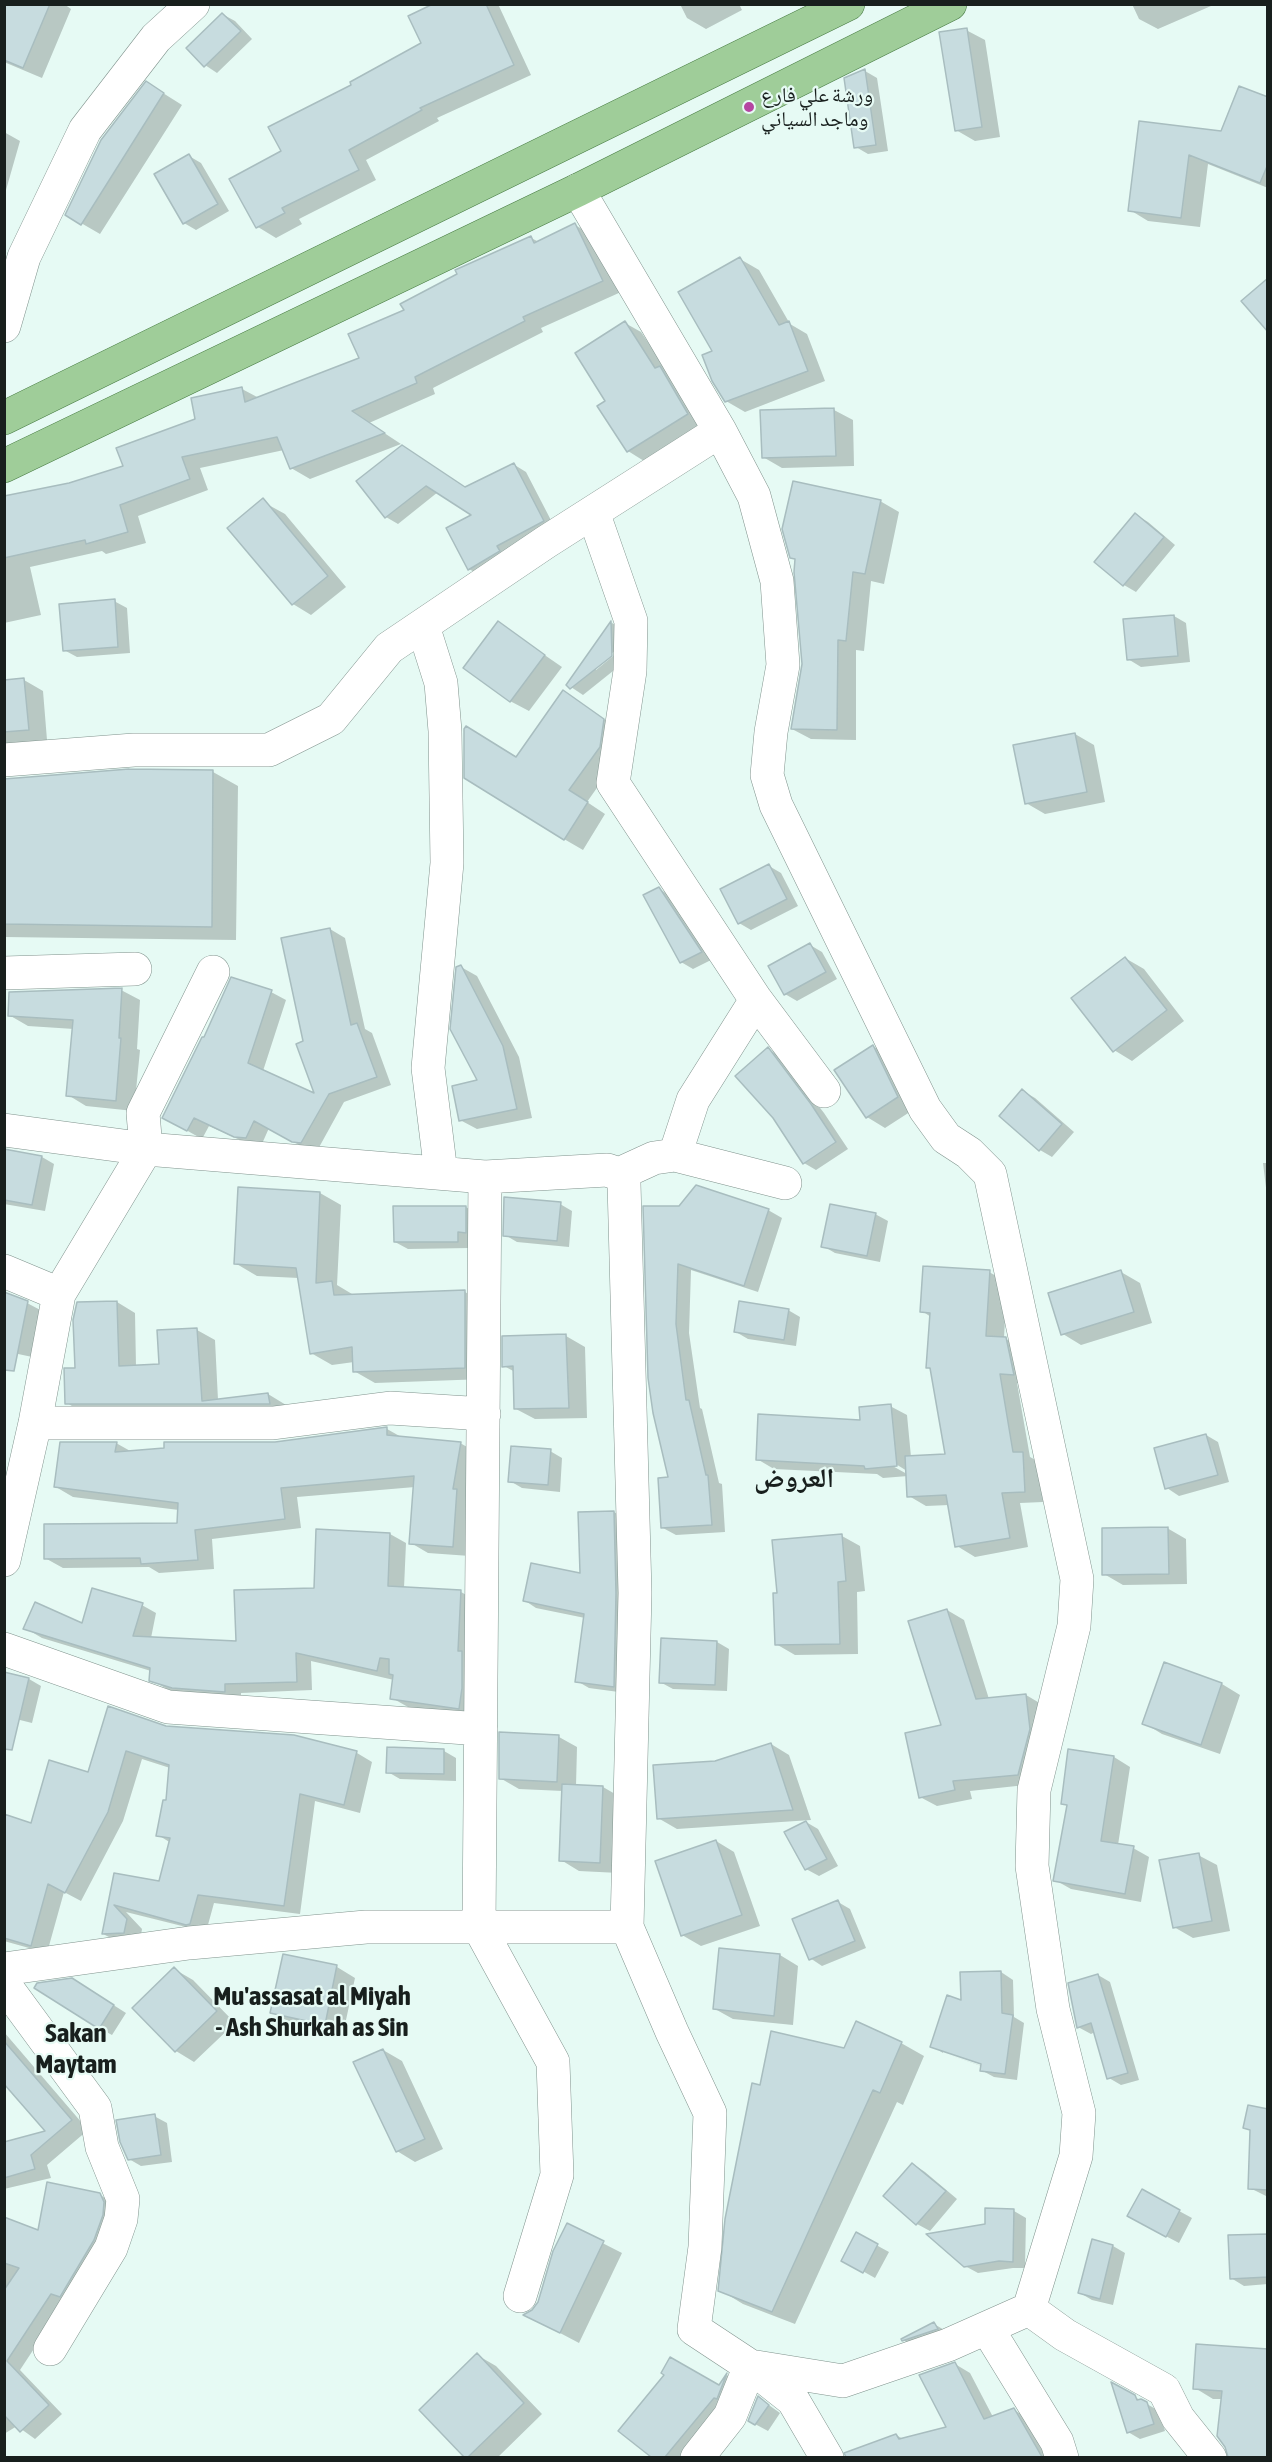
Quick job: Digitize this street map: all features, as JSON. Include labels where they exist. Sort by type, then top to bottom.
[{"type":"main road","points":[[4,466],[578,190],[950,4]]},
{"type":"main road","points":[[33,452],[9,416],[838,10],[850,54]]},
{"type":"street","points":[[4,326],[24,257],[85,130],[156,38],[193,4]]},
{"type":"street","points":[[578,190],[720,431],[754,496],[777,581],[783,665],[771,732],[767,775],[776,806],[925,1108],[946,1138],[969,1153],[990,1174],[1077,1579],[1074,1626],[1034,1790],[1032,1866],[1053,2009],[1079,2113],[1076,2156],[1029,2309],[948,2345],[843,2381],[750,2366]]},
{"type":"street","points":[[4,760],[134,750],[269,750],[331,719],[388,648],[720,431]]},
{"type":"street","points":[[593,512],[631,621],[630,671],[613,783],[756,1000],[824,1091]]},
{"type":"street","points":[[423,626],[441,683],[445,731],[447,862],[428,1068],[441,1173]]},
{"type":"street","points":[[4,972],[135,969]]},
{"type":"street","points":[[4,1560],[10,1507],[35,1423],[59,1294],[146,1149],[143,1113],[213,972]]},
{"type":"street","points":[[675,1155],[693,1100],[756,1000]]},
{"type":"street","points":[[4,1130],[146,1149],[484,1177],[607,1170],[619,1174],[624,1183],[635,1593],[627,1927],[672,2032],[710,2112],[705,2247],[694,2329],[750,2366],[793,2400],[827,2457]]},
{"type":"street","points":[[619,1174],[654,1158],[675,1155],[785,1183]]},
{"type":"street","points":[[484,1177],[479,1926],[553,2062],[557,2175],[520,2296]]},
{"type":"street","points":[[4,1271],[59,1294]]},
{"type":"street","points":[[35,1423],[273,1423],[390,1408],[484,1414]]},
{"type":"street","points":[[4,1649],[168,1707],[481,1729]]},
{"type":"street","points":[[4,1969],[189,1943],[354,1928],[627,1927]]},
{"type":"street","points":[[4,1984],[95,2108],[102,2146],[123,2199],[121,2219],[111,2248],[50,2349]]},
{"type":"street","points":[[1029,2309],[1065,2334],[1164,2390],[1178,2418],[1210,2457]]},
{"type":"street","points":[[987,2328],[1057,2442],[1062,2457]]},
{"type":"street","points":[[697,2457],[730,2416],[750,2366]]},
{"type":"building","points":[[4,4],[50,4],[23,68],[4,60]]},
{"type":"building","points":[[433,4],[486,4],[514,65],[420,108],[422,110],[349,150],[359,170],[282,208],[285,213],[256,228],[229,179],[281,151],[268,127],[351,85],[350,82],[421,43],[408,16]]},
{"type":"building","points":[[222,13],[241,31],[204,67],[186,48]]},
{"type":"building","points":[[967,28],[982,127],[955,131],[939,32]]},
{"type":"building","points":[[865,69],[876,145],[854,148],[844,78]]},
{"type":"building","points":[[146,81],[164,93],[81,225],[65,215],[101,140]]},
{"type":"building","points":[[1239,86],[1268,97],[1268,164],[1260,183],[1189,155],[1181,218],[1128,211],[1139,121],[1221,131]]},
{"type":"building","points":[[189,154],[218,204],[183,224],[154,174]]},
{"type":"building","points":[[575,223],[603,281],[523,317],[525,321],[415,377],[417,383],[352,411],[385,433],[290,469],[277,437],[182,457],[190,479],[120,505],[128,532],[86,544],[85,540],[4,558],[4,496],[69,483],[123,466],[116,448],[195,419],[191,398],[242,387],[245,402],[359,358],[348,334],[404,310],[400,304],[457,274],[455,270],[531,236],[534,243]]},
{"type":"building","points":[[740,257],[779,325],[789,321],[808,371],[725,402],[712,381],[702,355],[712,351],[678,292]]},
{"type":"building","points":[[1268,278],[1268,332],[1241,301]]},
{"type":"building","points":[[625,321],[655,368],[660,366],[688,414],[627,452],[597,406],[605,401],[575,353]]},
{"type":"building","points":[[834,408],[836,456],[762,458],[760,410]]},
{"type":"building","points":[[402,445],[465,487],[514,463],[544,521],[497,546],[500,551],[468,570],[446,528],[471,515],[426,486],[385,518],[356,481]]},
{"type":"building","points":[[793,481],[881,500],[865,574],[853,572],[846,641],[838,640],[837,730],[791,729],[802,664],[794,572],[795,559],[790,558],[782,529]]},
{"type":"building","points":[[263,498],[328,576],[292,605],[227,528]]},
{"type":"building","points":[[1135,513],[1164,537],[1123,586],[1094,562]]},
{"type":"building","points":[[115,599],[118,647],[63,651],[59,604]]},
{"type":"building","points":[[1174,615],[1178,656],[1127,660],[1123,619]]},
{"type":"building","points":[[498,621],[545,655],[510,702],[463,668]]},
{"type":"building","points":[[611,621],[612,656],[570,689],[566,685]]},
{"type":"building","points":[[24,678],[29,730],[4,732],[4,680]]},
{"type":"building","points":[[563,690],[604,719],[600,747],[569,790],[588,802],[564,840],[464,778],[464,729],[466,726],[516,757]]},
{"type":"building","points":[[1075,733],[1087,792],[1025,804],[1013,745]]},
{"type":"building","points":[[129,769],[213,770],[212,927],[4,924],[4,779]]},
{"type":"building","points":[[769,864],[787,899],[738,924],[720,889]]},
{"type":"building","points":[[659,887],[702,952],[680,963],[643,895]]},
{"type":"building","points":[[330,928],[351,1025],[357,1023],[377,1077],[329,1094],[301,1143],[292,1142],[254,1121],[246,1138],[234,1137],[194,1118],[187,1131],[162,1118],[204,1037],[231,977],[272,990],[248,1063],[314,1093],[296,1044],[303,1041],[281,938]]},
{"type":"building","points":[[810,943],[826,972],[784,995],[768,966]]},
{"type":"building","points":[[1125,957],[1167,1010],[1113,1052],[1071,998]]},
{"type":"building","points":[[461,965],[503,1046],[517,1109],[459,1121],[452,1086],[477,1080],[450,1029],[456,967]]},
{"type":"building","points":[[122,988],[116,1101],[66,1096],[73,1020],[8,1016],[9,992]]},
{"type":"building","points":[[873,1045],[898,1097],[866,1118],[834,1070]]},
{"type":"building","points":[[768,1047],[836,1142],[803,1164],[773,1118],[735,1076]]},
{"type":"building","points":[[1022,1089],[1062,1124],[1039,1151],[999,1116]]},
{"type":"building","points":[[4,1149],[42,1156],[32,1205],[4,1200]]},
{"type":"building","points":[[696,1185],[769,1209],[744,1286],[678,1264],[676,1324],[686,1400],[689,1400],[706,1475],[708,1475],[712,1525],[661,1528],[658,1478],[668,1477],[653,1413],[648,1378],[643,1206],[679,1206]]},
{"type":"building","points":[[238,1187],[320,1192],[316,1283],[332,1281],[334,1295],[465,1290],[465,1368],[353,1372],[352,1347],[310,1354],[296,1268],[234,1264]]},
{"type":"building","points":[[504,1197],[561,1202],[557,1241],[503,1236]]},
{"type":"building","points":[[830,1204],[876,1213],[867,1256],[821,1247]]},
{"type":"building","points":[[393,1206],[466,1206],[466,1233],[458,1232],[458,1242],[394,1242]]},
{"type":"building","points":[[923,1266],[990,1270],[986,1336],[1006,1337],[1014,1375],[1000,1374],[1013,1452],[1023,1452],[1025,1492],[1002,1493],[1010,1538],[955,1547],[946,1495],[907,1497],[905,1456],[945,1454],[930,1368],[926,1368],[930,1313],[920,1312]]},
{"type":"building","points":[[1121,1270],[1134,1312],[1061,1335],[1048,1293]]},
{"type":"building","points":[[4,1292],[28,1301],[14,1371],[4,1370]]},
{"type":"building","points":[[117,1301],[119,1366],[159,1364],[157,1330],[197,1328],[202,1401],[268,1393],[270,1404],[65,1404],[64,1368],[75,1368],[73,1320],[77,1302]]},
{"type":"building","points":[[739,1301],[789,1309],[784,1340],[734,1332]]},
{"type":"building","points":[[566,1334],[569,1408],[514,1409],[513,1366],[502,1367],[502,1336]]},
{"type":"building","points":[[891,1404],[897,1466],[865,1469],[864,1466],[756,1460],[758,1414],[860,1420],[859,1407]]},
{"type":"building","points":[[387,1427],[387,1435],[461,1442],[453,1489],[457,1489],[453,1547],[409,1544],[414,1476],[281,1488],[285,1519],[195,1530],[198,1560],[141,1564],[140,1558],[44,1559],[44,1524],[177,1523],[178,1503],[54,1487],[60,1442],[117,1442],[115,1452],[164,1448],[164,1442],[275,1442]]},
{"type":"building","points":[[1206,1434],[1218,1475],[1165,1489],[1154,1448]]},
{"type":"building","points":[[511,1446],[551,1449],[548,1485],[508,1482]]},
{"type":"building","points":[[614,1511],[616,1593],[614,1687],[575,1682],[584,1614],[523,1601],[531,1563],[580,1573],[578,1512]]},
{"type":"building","points":[[1168,1527],[1169,1574],[1102,1575],[1102,1528]]},
{"type":"building","points":[[316,1529],[390,1533],[388,1586],[461,1590],[458,1651],[462,1651],[462,1688],[459,1709],[390,1699],[393,1675],[389,1674],[389,1659],[380,1658],[377,1671],[296,1653],[297,1682],[225,1684],[225,1692],[172,1688],[149,1681],[150,1668],[23,1629],[35,1602],[82,1623],[92,1588],[143,1603],[133,1636],[236,1641],[234,1590],[314,1588]]},
{"type":"building","points":[[842,1534],[846,1581],[838,1582],[840,1644],[775,1645],[773,1593],[777,1593],[772,1540]]},
{"type":"building","points":[[947,1609],[976,1699],[1026,1694],[1030,1729],[1018,1775],[953,1781],[955,1790],[919,1798],[905,1733],[941,1725],[908,1621]]},
{"type":"building","points":[[661,1638],[717,1641],[715,1685],[659,1683]]},
{"type":"building","points":[[1164,1662],[1222,1683],[1201,1745],[1142,1724]]},
{"type":"building","points":[[4,1672],[29,1678],[12,1750],[4,1749]]},
{"type":"building","points":[[108,1706],[166,1726],[294,1735],[357,1751],[344,1805],[300,1794],[284,1906],[198,1895],[190,1924],[186,1925],[114,1905],[127,1919],[124,1933],[102,1934],[114,1873],[159,1881],[170,1838],[156,1836],[163,1800],[166,1800],[169,1765],[126,1751],[108,1812],[65,1893],[48,1884],[31,1946],[4,1938],[4,1814],[31,1823],[49,1760],[88,1772]]},
{"type":"building","points":[[499,1732],[559,1735],[557,1782],[499,1779]]},
{"type":"building","points":[[771,1743],[793,1810],[657,1819],[653,1765],[715,1761]]},
{"type":"building","points":[[387,1747],[444,1749],[444,1774],[386,1773]]},
{"type":"building","points":[[1068,1749],[1114,1756],[1101,1841],[1134,1846],[1125,1894],[1053,1881],[1067,1805],[1061,1804]]},
{"type":"building","points":[[562,1784],[603,1786],[600,1863],[559,1861]]},
{"type":"building","points":[[806,1821],[827,1859],[805,1870],[784,1832]]},
{"type":"building","points":[[716,1840],[742,1915],[681,1936],[655,1861]]},
{"type":"building","points":[[1199,1853],[1212,1921],[1173,1928],[1159,1860]]},
{"type":"building","points":[[838,1900],[855,1941],[809,1960],[792,1919]]},
{"type":"building","points":[[719,1948],[780,1954],[774,2016],[713,2009]]},
{"type":"building","points":[[283,1954],[337,1965],[325,2025],[270,2013]]},
{"type":"building","points":[[174,1967],[217,2011],[175,2052],[132,2008]]},
{"type":"building","points":[[1001,1971],[1002,2013],[1013,2015],[1005,2074],[980,2071],[981,2064],[930,2047],[947,1995],[961,2000],[960,1972]]},
{"type":"building","points":[[1098,1974],[1128,2073],[1107,2079],[1091,2023],[1077,2028],[1068,1983]]},
{"type":"building","points":[[72,1978],[114,2005],[99,2029],[34,1988],[37,1983]]},
{"type":"building","points":[[856,2021],[902,2042],[880,2093],[873,2090],[772,2312],[718,2291],[725,2219],[752,2083],[760,2085],[771,2031],[844,2048]]},
{"type":"building","points":[[4,2041],[72,2120],[31,2155],[35,2169],[4,2178],[4,2142],[45,2131],[4,2084]]},
{"type":"building","points":[[383,2049],[425,2139],[396,2152],[353,2062]]},
{"type":"building","points":[[1248,2105],[1268,2109],[1268,2190],[1248,2189],[1250,2130],[1243,2128]]},
{"type":"building","points":[[155,2114],[161,2155],[128,2160],[120,2142],[116,2120]]},
{"type":"building","points":[[912,2163],[946,2191],[916,2225],[883,2196]]},
{"type":"building","points":[[47,2182],[100,2193],[104,2202],[103,2215],[94,2240],[60,2297],[51,2294],[7,2361],[49,2405],[20,2432],[4,2415],[4,2290],[19,2268],[4,2263],[4,2217],[38,2230]]},
{"type":"building","points":[[1142,2189],[1180,2210],[1166,2237],[1127,2216]]},
{"type":"building","points":[[985,2208],[1014,2209],[1013,2262],[999,2261],[964,2267],[926,2234],[985,2224]]},
{"type":"building","points":[[567,2223],[604,2241],[560,2333],[523,2315],[532,2310],[538,2302],[553,2251]]},
{"type":"building","points":[[856,2232],[878,2244],[863,2273],[841,2261]]},
{"type":"building","points":[[1268,2234],[1268,2277],[1230,2279],[1228,2235]]},
{"type":"building","points":[[1092,2239],[1113,2245],[1100,2299],[1078,2293]]},
{"type":"building","points":[[934,2322],[938,2329],[902,2341],[901,2339]]},
{"type":"building","points":[[1196,2344],[1268,2349],[1268,2457],[1228,2457],[1225,2447],[1217,2436],[1222,2391],[1193,2389]]},
{"type":"building","points":[[477,2353],[524,2403],[468,2457],[464,2457],[419,2410]]},
{"type":"building","points":[[670,2357],[719,2385],[727,2373],[717,2399],[714,2398],[665,2457],[651,2457],[618,2431],[664,2375],[661,2373]]},
{"type":"building","points":[[955,2362],[984,2419],[1014,2408],[1042,2457],[846,2457],[844,2453],[896,2434],[899,2439],[946,2427],[919,2375]]},
{"type":"building","points":[[1111,2382],[1135,2395],[1137,2400],[1147,2402],[1154,2424],[1127,2433]]},
{"type":"building","points":[[758,2396],[769,2405],[755,2425],[748,2421]]},
{"type":"place","name":"ورشة علي فارع وماجد السياني","points":[[749,107]]},
{"type":"district","name":"العروض","points":[[794,1478]]},
{"type":"district","name":"Mu'assasat al Miyah - Ash Shurkah as Sin","points":[[312,2012]]},
{"type":"district","name":"Sakan Maytam","points":[[76,2048]]}]
